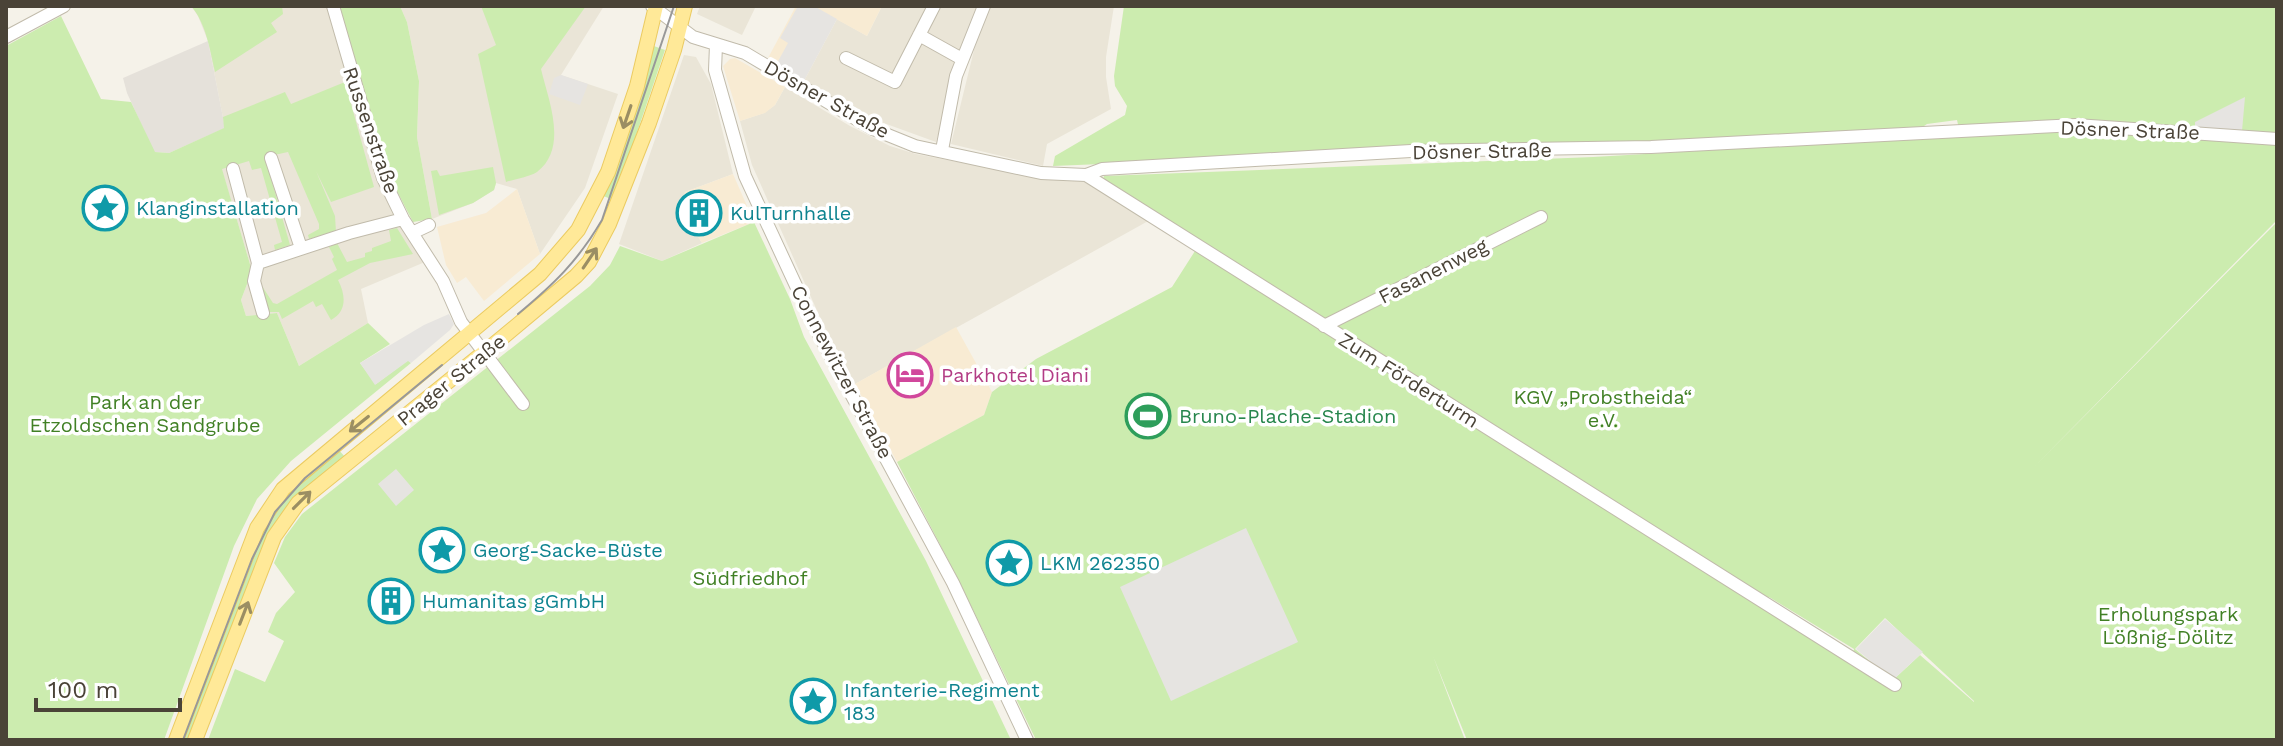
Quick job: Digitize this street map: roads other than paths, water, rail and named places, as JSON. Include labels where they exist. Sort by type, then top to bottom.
[{"type":"main road","name":"Prager Straße","points":[[195,740],[266,555],[285,518],[313,488],[484,352],[589,262],[609,224],[649,123],[685,6]]},
{"type":"main road","name":"Prager Straße","points":[[176,740],[257,528],[269,507],[300,473],[540,274],[562,251],[588,213],[608,172],[634,95],[657,9]]},
{"type":"street","points":[[6,37],[64,6]]},
{"type":"street","name":"Russenstraße","points":[[333,6],[383,178],[403,219],[443,281],[459,318],[523,404]]},
{"type":"street","points":[[846,58],[895,82],[934,6]]},
{"type":"street","points":[[942,150],[956,76],[984,6]]},
{"type":"street","points":[[657,9],[693,37],[716,45]]},
{"type":"street","points":[[919,35],[962,59]]},
{"type":"street","name":"Dösner Straße","points":[[716,45],[745,53],[873,129],[915,146],[1041,173],[1086,175],[1102,169],[1411,151],[1651,147],[2076,125],[2277,139]]},
{"type":"street","name":"Connewitzer Straße","points":[[716,45],[715,70],[745,176],[817,331],[948,574],[1027,740]]},
{"type":"street","points":[[271,158],[301,248]]},
{"type":"street","points":[[233,169],[258,263],[254,281],[263,313]]},
{"type":"street","name":"Zum Förderturm","points":[[1086,175],[1895,685]]},
{"type":"street","name":"Fasanenweg","points":[[1324,326],[1541,217]]},
{"type":"street","points":[[258,263],[403,219]]},
{"type":"street","points":[[412,233],[429,225]]},
{"type":"tram line","points":[[518,314],[564,271],[602,220],[674,6]]},
{"type":"tram line","points":[[183,740],[252,559],[275,512],[305,478],[442,365]]},
{"type":"place","name":"Klanginstallation","points":[[105,208]]},
{"type":"place","name":"KulTurnhalle","points":[[699,213]]},
{"type":"place","name":"Parkhotel Diani","points":[[910,375]]},
{"type":"place","name":"Bruno-Plache-Stadion","points":[[1148,416]]},
{"type":"place","name":"Georg-Sacke-Büste","points":[[442,550]]},
{"type":"place","name":"LKM 262350","points":[[1009,563]]},
{"type":"place","name":"Humanitas gGmbH","points":[[391,601]]},
{"type":"place","name":"Infanterie-Regiment 183","points":[[813,701]]},
{"type":"park label","name":"KGV „Probstheida“ e.V.","points":[[1603,408]]},
{"type":"park label","name":"Park an der Etzoldschen Sandgrube","points":[[145,414]]},
{"type":"park label","name":"Südfriedhof","points":[[750,578]]},
{"type":"park label","name":"Erholungspark Lößnig-Dölitz","points":[[2168,626]]}]
